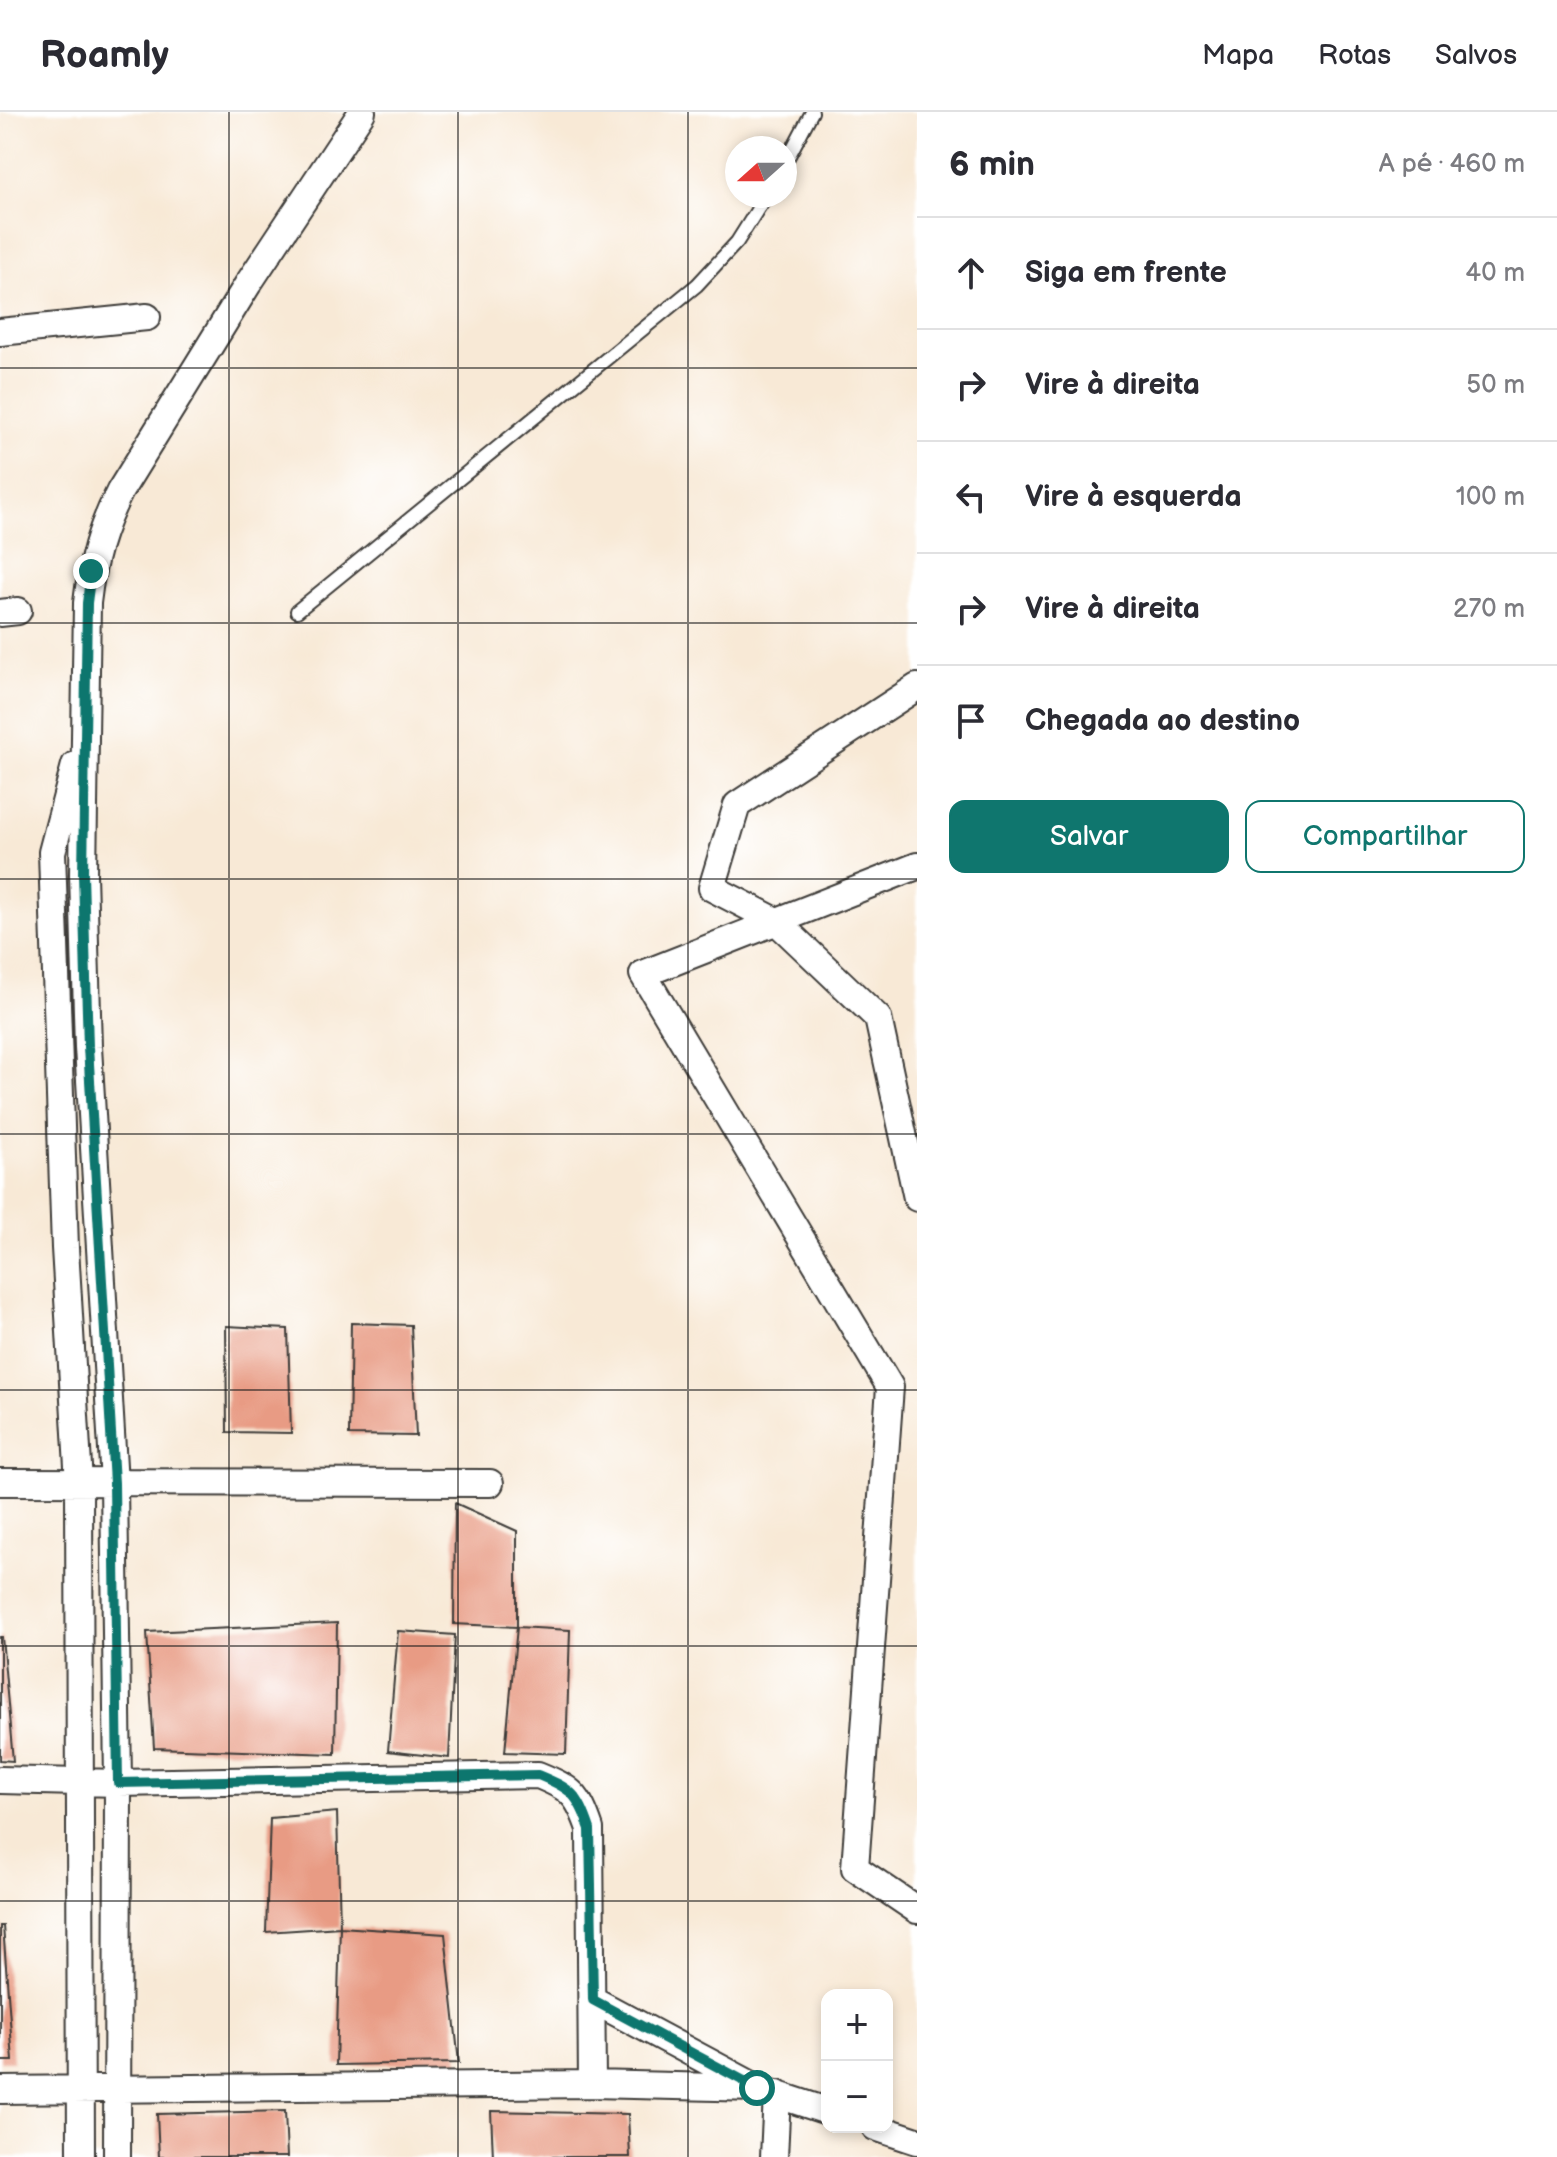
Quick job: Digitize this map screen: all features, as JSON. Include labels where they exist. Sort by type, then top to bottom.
[{"type":"street","points":[[117,2157],[118,1783],[114,1483],[88,1047],[83,874],[87,603],[102,526],[120,491],[248,284],[362,112]]},
{"type":"street","points":[[0,332],[147,317]]},
{"type":"street","points":[[916,690],[737,805],[712,888],[776,921],[878,1018],[917,1198]]},
{"type":"street","points":[[81,2157],[79,1483],[65,1248],[52,852],[85,727]]},
{"type":"street","points":[[917,866],[643,974],[890,1387],[855,1868],[917,1910]]},
{"type":"street","points":[[57,1048],[88,1047]]},
{"type":"street","points":[[65,1248],[101,1247]]},
{"type":"street","points":[[69,1324],[105,1324]]},
{"type":"street","points":[[0,1482],[490,1483]]},
{"type":"street","points":[[0,1780],[118,1783],[538,1775],[567,1787],[583,1808],[590,1829],[592,2084]]},
{"type":"street","points":[[593,2000],[767,2091],[821,2109]]},
{"type":"street","points":[[0,2090],[592,2084],[767,2091]]},
{"type":"street","points":[[767,2091],[774,2157]]},
{"type":"street","points":[[893,2133],[917,2141]]},
{"type":"lane","points":[[797,140],[812,112]]},
{"type":"lane","points":[[297,611],[697,285],[737,242],[758,208]]},
{"type":"building","points":[[351,1323],[411,1325],[416,1436],[349,1435]]},
{"type":"building","points":[[226,1326],[288,1329],[291,1433],[227,1432]]},
{"type":"building","points":[[455,1503],[517,1531],[517,1627],[454,1624]]},
{"type":"building","points":[[337,1623],[335,1754],[154,1748],[147,1632]]},
{"type":"building","points":[[517,1627],[570,1630],[566,1754],[505,1752]]},
{"type":"building","points":[[398,1631],[455,1635],[449,1758],[388,1751]]},
{"type":"building","points":[[2,1637],[13,1761],[0,1760]]},
{"type":"building","points":[[337,1812],[340,1927],[266,1932],[270,1818]]},
{"type":"building","points":[[0,1926],[3,1926],[13,2061],[0,2061]]},
{"type":"building","points":[[340,1927],[445,1934],[459,2063],[336,2065]]},
{"type":"building","points":[[285,2111],[287,2157],[159,2157],[157,2114]]},
{"type":"building","points":[[491,2111],[628,2114],[630,2157],[493,2157]]},
{"type":"route","points":[[91,571],[87,603],[83,874],[88,1047],[114,1483],[118,1783],[538,1775],[567,1787],[583,1808],[590,1829],[593,2000],[757,2088]]}]
